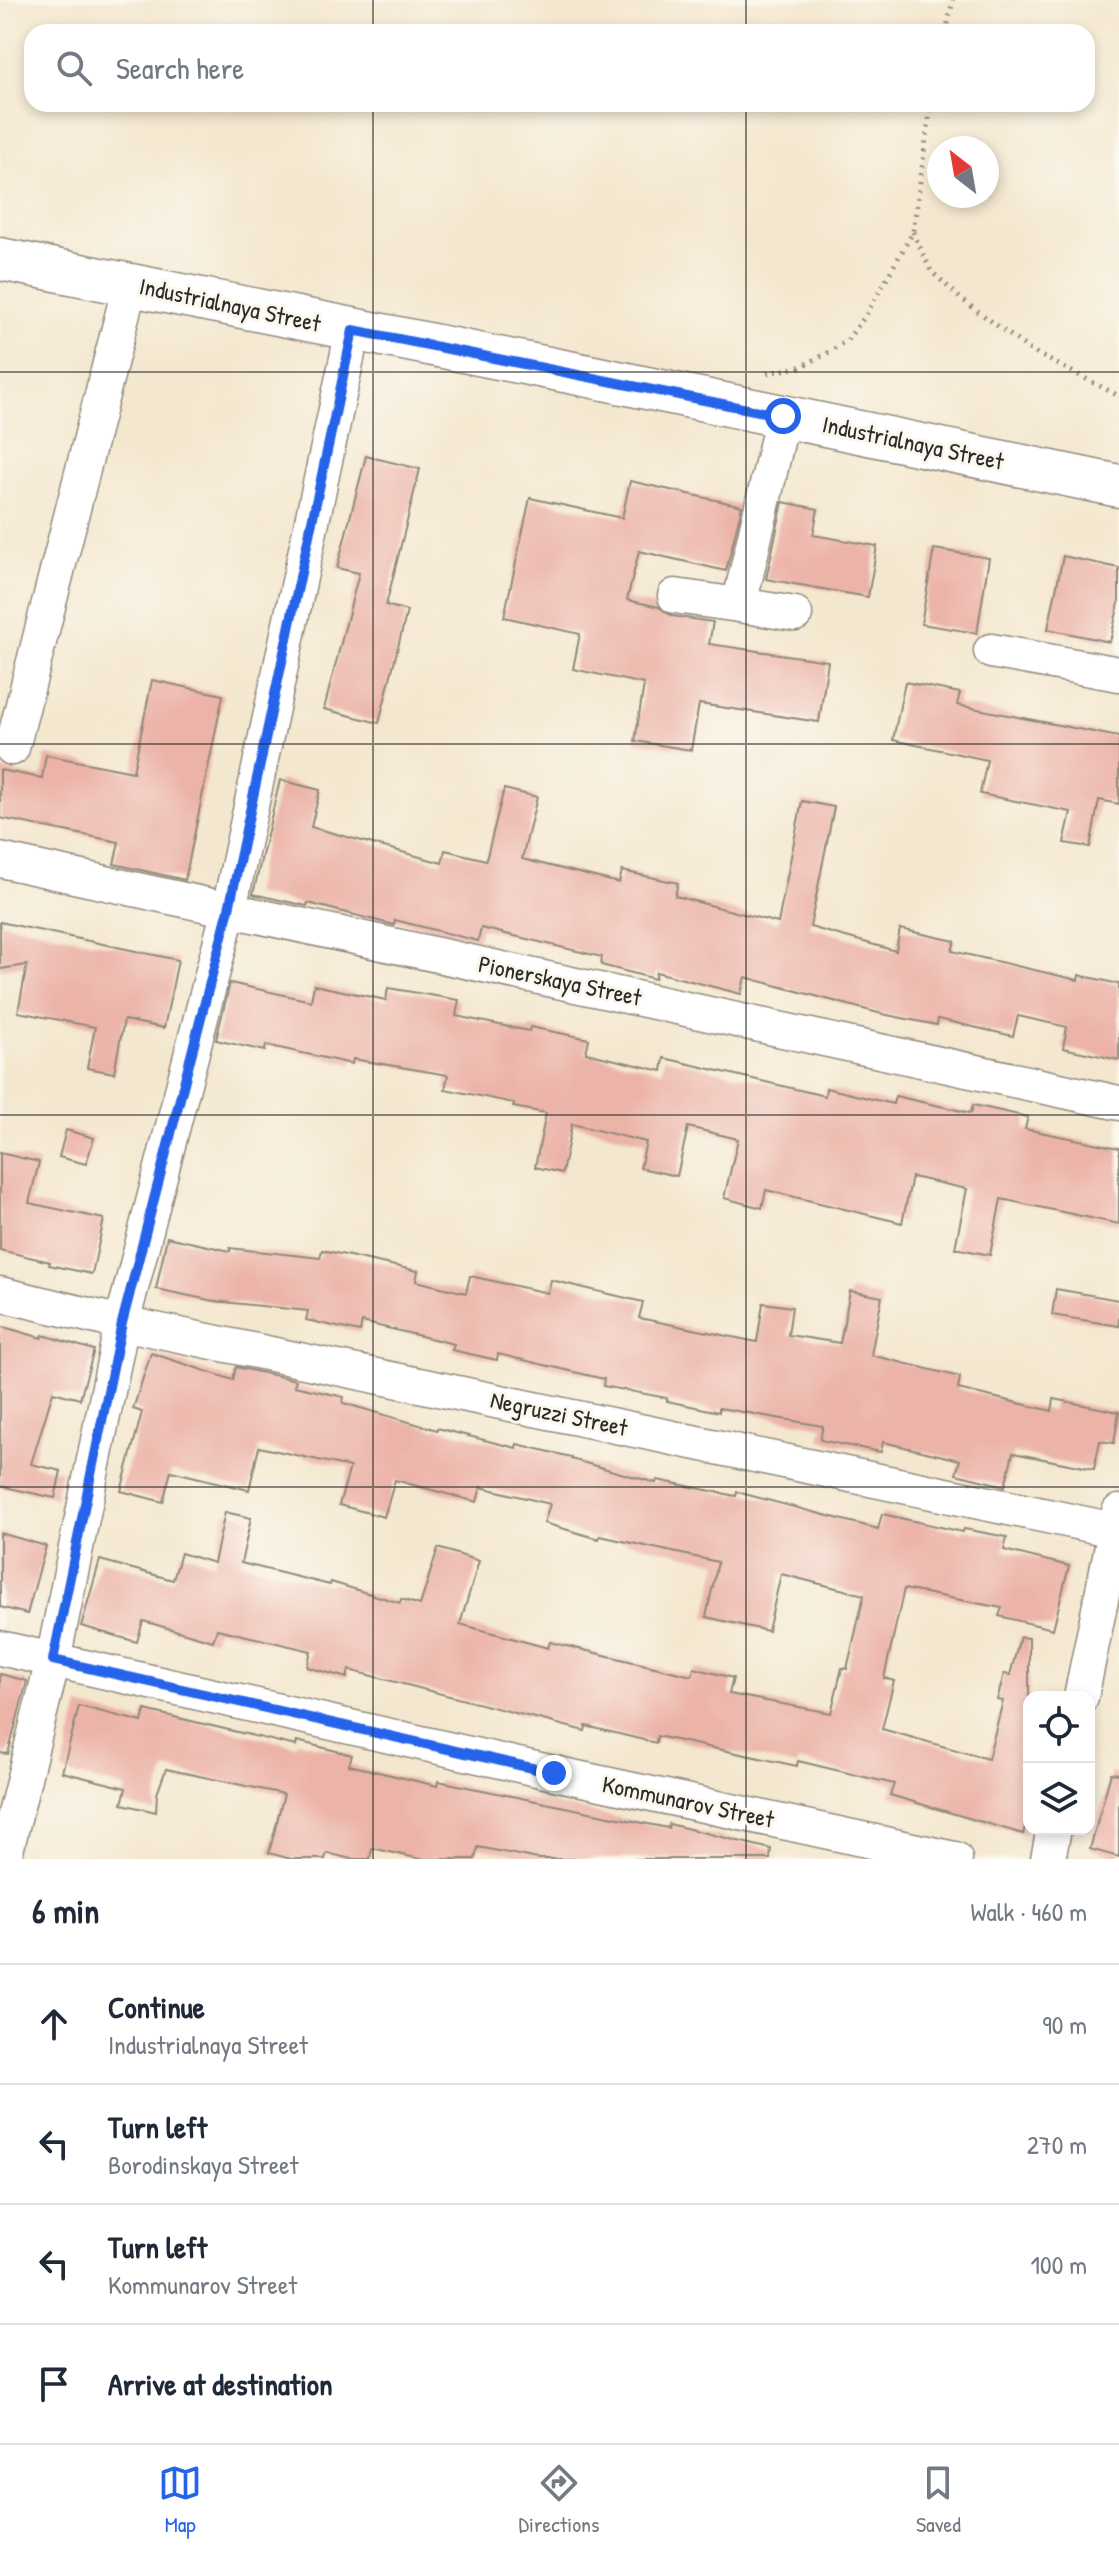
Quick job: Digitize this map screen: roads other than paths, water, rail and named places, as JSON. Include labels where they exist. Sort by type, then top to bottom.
[{"type":"main road","name":"Industrialnaya Street","points":[[0,259],[1119,486]]},
{"type":"street","points":[[12,748],[130,285]]},
{"type":"street","points":[[4,1859],[53,1660],[122,1323],[229,909],[353,330]]},
{"type":"street","points":[[739,605],[783,416]]},
{"type":"street","points":[[675,596],[795,614]]},
{"type":"street","points":[[991,651],[1119,674]]},
{"type":"street","name":"Pionerskaya Street","points":[[0,860],[1119,1103]]},
{"type":"street","name":"Negruzzi Street","points":[[0,1294],[122,1323],[1118,1524]]},
{"type":"street","points":[[1082,1691],[1118,1524]]},
{"type":"street","name":"Kommunarov Street","points":[[0,1648],[554,1773],[955,1859]]},
{"type":"street","points":[[1048,1859],[1053,1835]]}]
